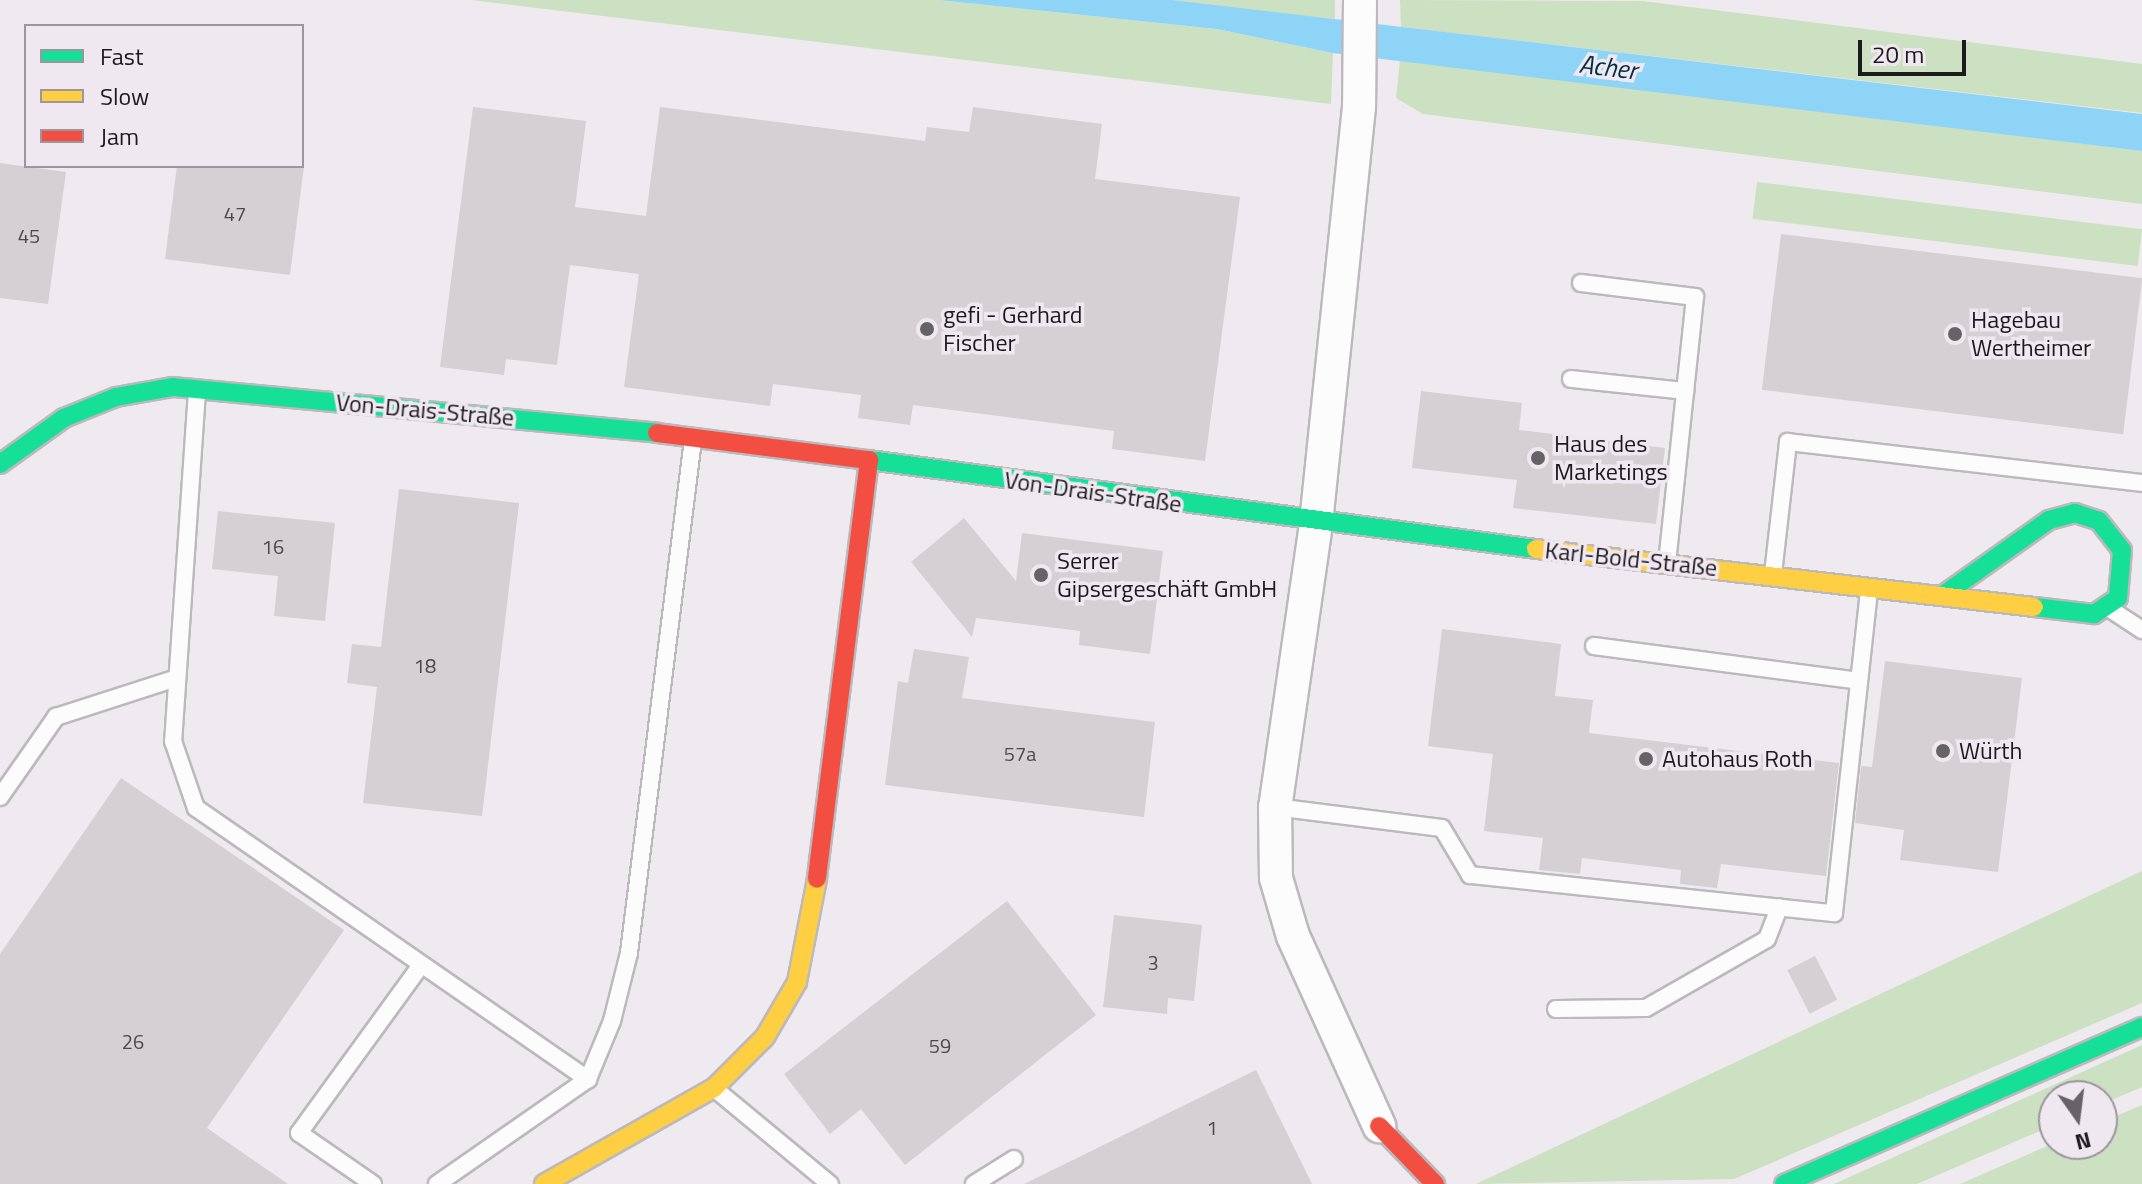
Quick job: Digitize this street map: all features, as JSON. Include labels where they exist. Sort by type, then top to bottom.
[{"type":"street","points":[[1360,0],[1359,107],[1316,524],[1275,807],[1276,878],[1293,936],[1379,1126],[1399,1182]]},
{"type":"street","name":"Von-Drais-Straße","points":[[0,464],[64,418],[116,397],[198,389],[693,438],[1316,524]]},
{"type":"street","points":[[544,1184],[714,1088],[765,1037],[797,982],[811,930],[869,460]]},
{"type":"street","points":[[1946,593],[2049,520],[2075,513],[2099,521],[2122,550],[2118,598],[2106,606]]},
{"type":"street","name":"Karl-Bold-Straße","points":[[1316,524],[1946,593],[2094,614],[2106,606]]},
{"type":"street","points":[[1784,1184],[2142,1027]]},
{"type":"street","points":[[1379,1126],[1435,1184]]},
{"type":"lane","points":[[1581,283],[1695,297],[1667,563]]},
{"type":"lane","points":[[1571,379],[1685,391]]},
{"type":"lane","points":[[198,389],[173,741],[196,808],[588,1079]]},
{"type":"lane","points":[[437,1184],[588,1079],[629,953],[693,438]]},
{"type":"lane","points":[[1773,574],[1788,442],[2142,483]]},
{"type":"lane","points":[[1275,807],[1442,828],[1470,875],[1834,913],[1869,585]]},
{"type":"lane","points":[[2106,606],[2142,630]]},
{"type":"lane","points":[[1594,646],[1859,681]]},
{"type":"lane","points":[[0,797],[56,717],[177,678]]},
{"type":"lane","points":[[1556,1009],[1646,1008],[1767,939],[1779,907]]},
{"type":"lane","points":[[373,1184],[299,1133],[421,965]]},
{"type":"lane","points":[[714,1088],[830,1184]]},
{"type":"lane","points":[[974,1184],[1014,1159]]},
{"type":"green space","points":[[471,0],[939,0],[1217,29],[1333,53],[1331,104]]},
{"type":"green space","points":[[1172,0],[1335,0],[1335,19],[1279,14]]},
{"type":"green space","points":[[1400,0],[1643,1],[2142,64],[2142,113],[1401,27]]},
{"type":"green space","points":[[1400,60],[2142,151],[2142,204],[1423,114],[1396,98]]},
{"type":"green space","points":[[1757,182],[2142,229],[2138,266],[1752,219]]},
{"type":"green space","points":[[2142,871],[2142,1003],[1734,1179],[1476,1184]]},
{"type":"green space","points":[[2142,1045],[2142,1087],[2118,1097],[2118,1080],[2064,1080]]},
{"type":"green space","points":[[2038,1092],[2038,1132],[1917,1184],[1834,1184]]},
{"type":"green space","points":[[2142,1105],[2142,1184],[1960,1184],[2038,1150],[2038,1160],[2118,1160],[2118,1115]]},
{"type":"water","name":"Acher","points":[[939,0],[1172,0],[2142,114],[2142,151],[1333,53],[1217,29]]},
{"type":"building","name":"gefi - Gerhard Fischer","points":[[473,107],[586,121],[575,207],[646,216],[660,107],[925,141],[927,127],[969,132],[973,107],[1102,124],[1095,179],[1240,197],[1205,461],[1112,449],[1114,431],[913,405],[910,425],[858,418],[861,395],[773,384],[770,406],[624,387],[639,274],[570,265],[557,365],[506,359],[504,375],[440,367]]},
{"type":"building","points":[[0,163],[66,172],[48,304],[0,298]]},
{"type":"building","points":[[177,168],[304,168],[290,275],[165,259]]},
{"type":"building","name":"Hagebau Wertheimer","points":[[1781,234],[2142,278],[2123,434],[1762,390]]},
{"type":"building","name":"Haus des Marketings","points":[[1421,391],[1522,403],[1519,430],[1665,448],[1656,524],[1513,508],[1517,480],[1412,468]]},
{"type":"building","points":[[399,489],[519,503],[482,816],[363,803],[377,687],[347,683],[352,644],[381,647]]},
{"type":"building","points":[[218,511],[335,523],[325,621],[274,616],[278,576],[212,569]]},
{"type":"building","name":"Serrer Gipsergeschäft GmbH","points":[[964,518],[1016,581],[1022,533],[1163,551],[1150,654],[1079,645],[1080,631],[976,618],[972,637],[911,562]]},
{"type":"building","name":"Autohaus Roth","points":[[1442,629],[1561,644],[1555,696],[1593,700],[1589,733],[1839,763],[1826,876],[1721,864],[1717,888],[1680,884],[1681,870],[1582,858],[1580,874],[1539,870],[1543,838],[1484,831],[1493,754],[1428,746]]},
{"type":"building","points":[[914,649],[969,657],[962,698],[1155,722],[1144,817],[885,785],[898,681],[908,683]]},
{"type":"building","name":"Würth","points":[[1885,661],[2022,678],[1998,872],[1900,860],[1904,830],[1855,823],[1861,766],[1872,767]]},
{"type":"building","points":[[121,778],[344,930],[207,1128],[288,1184],[0,1184],[0,954]]},
{"type":"building","points":[[1007,901],[1096,1015],[905,1165],[861,1109],[830,1134],[784,1074]]},
{"type":"building","points":[[1114,915],[1202,925],[1194,1001],[1168,998],[1167,1014],[1103,1007]]},
{"type":"building","points":[[1815,956],[1837,1000],[1810,1014],[1787,970]]},
{"type":"building","points":[[1256,1070],[1312,1184],[1024,1184]]},
{"type":"traffic: fast","points":[[0,464],[64,418],[116,397],[173,387],[657,433]]},
{"type":"traffic: fast","points":[[869,460],[1536,549]]},
{"type":"traffic: fast","points":[[1946,593],[2049,520],[2075,513],[2099,521],[2122,550],[2118,598],[2094,614],[2034,607]]},
{"type":"traffic: fast","points":[[1784,1184],[2142,1027]]},
{"type":"traffic: slow","points":[[1536,549],[2034,607]]},
{"type":"traffic: slow","points":[[544,1184],[714,1088],[765,1037],[797,982],[817,879]]},
{"type":"traffic: jam","points":[[657,433],[869,460],[817,879]]},
{"type":"traffic: jam","points":[[1379,1126],[1435,1184]]},
{"type":"place","name":"gefi - Gerhard Fischer","points":[[927,329]]},
{"type":"place","name":"Hagebau Wertheimer","points":[[1955,334]]},
{"type":"place","name":"Haus des Marketings","points":[[1538,458]]},
{"type":"place","name":"Serrer Gipsergeschäft GmbH","points":[[1041,575]]},
{"type":"place","name":"Würth","points":[[1943,751]]},
{"type":"place","name":"Autohaus Roth","points":[[1646,759]]}]
